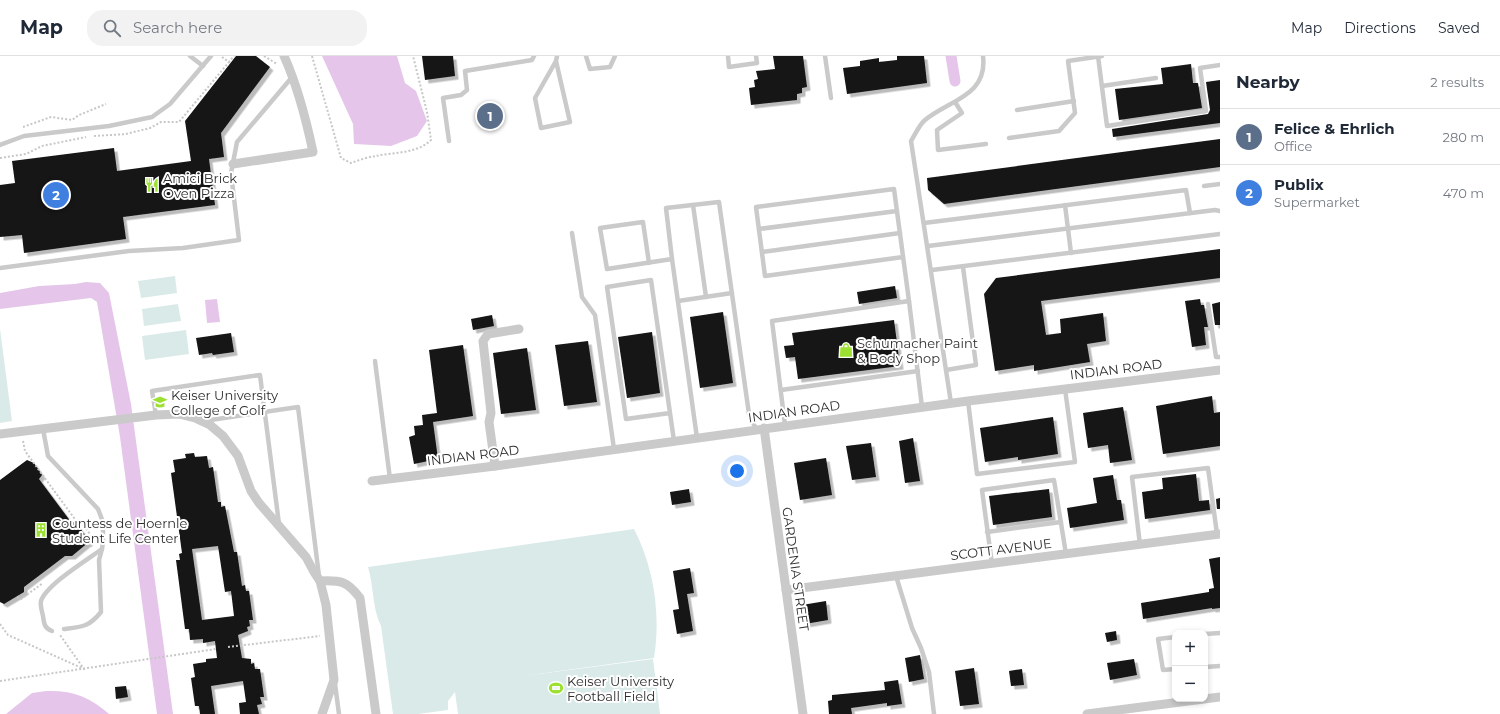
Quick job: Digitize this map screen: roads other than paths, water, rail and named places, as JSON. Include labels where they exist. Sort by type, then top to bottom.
[{"type":"street","points":[[233,164],[313,152],[307,122],[293,76],[284,56]]},
{"type":"street","points":[[495,466],[489,422],[491,413],[483,342],[488,334],[519,329]]},
{"type":"street","name":"INDIAN ROAD","points":[[372,481],[614,450],[951,403],[1220,370]]},
{"type":"street","points":[[0,434],[137,417],[179,414],[203,421],[217,430],[234,449],[251,491],[259,503],[306,557],[320,582],[326,606],[325,636],[334,680],[322,714]]},
{"type":"street","name":"GARDENIA STREET","points":[[760,429],[786,590],[803,714]]},
{"type":"street","name":"SCOTT AVENUE","points":[[786,590],[1219,535]]},
{"type":"street","points":[[320,582],[337,580],[351,586],[360,598],[376,714]]},
{"type":"street","points":[[1208,698],[1220,697]]},
{"type":"street","points":[[1087,714],[1175,702]]},
{"type":"lane","points":[[190,56],[203,66]]},
{"type":"lane","points":[[0,145],[24,136],[109,126],[152,117],[170,104],[211,56]]},
{"type":"lane","points":[[448,141],[443,98],[461,95],[467,90],[465,71],[532,60],[534,56]]},
{"type":"lane","points":[[586,56],[590,69],[610,67],[615,56]]},
{"type":"lane","points":[[728,56],[729,67],[757,63],[756,56]]},
{"type":"lane","points":[[825,56],[831,98]]},
{"type":"lane","points":[[951,403],[932,270],[911,141],[924,121],[973,90],[984,68],[983,56]]},
{"type":"lane","points":[[1009,138],[1060,131],[1075,113],[1068,59],[1099,56],[1107,126],[1206,111],[1200,68],[1220,66]]},
{"type":"lane","points":[[556,59],[570,122],[541,128],[535,98],[556,59]]},
{"type":"lane","points":[[0,268],[129,251],[183,248],[239,240],[231,173],[237,142],[293,76]]},
{"type":"lane","points":[[1102,86],[1156,78]]},
{"type":"lane","points":[[1017,110],[1074,101]]},
{"type":"lane","points":[[955,102],[962,113],[937,130],[938,150],[986,144]]},
{"type":"lane","points":[[1204,186],[1220,184]]},
{"type":"lane","points":[[904,257],[765,276],[756,207],[894,189],[904,257],[922,407]]},
{"type":"lane","points":[[924,223],[1186,190],[1190,213]]},
{"type":"lane","points":[[697,438],[666,208],[719,202],[749,414],[760,429]]},
{"type":"lane","points":[[693,205],[706,297]]},
{"type":"lane","points":[[1065,206],[1071,253]]},
{"type":"lane","points":[[928,246],[1215,210],[1220,211]]},
{"type":"lane","points":[[758,229],[897,211]]},
{"type":"lane","points":[[649,263],[643,222],[600,228],[607,270],[649,263],[672,259]]},
{"type":"lane","points":[[572,233],[582,297],[595,315],[614,450]]},
{"type":"lane","points":[[762,252],[900,233]]},
{"type":"lane","points":[[932,270],[1220,234]]},
{"type":"lane","points":[[946,370],[976,365],[963,267]]},
{"type":"lane","points":[[670,413],[626,419],[607,287],[651,280],[670,413],[674,441]]},
{"type":"lane","points":[[678,301],[732,293]]},
{"type":"lane","points":[[785,425],[772,321],[909,301]]},
{"type":"lane","points":[[1208,304],[1216,358],[1220,357]]},
{"type":"lane","points":[[375,361],[390,479]]},
{"type":"lane","points":[[781,390],[918,371]]},
{"type":"lane","points":[[156,415],[152,391],[260,375],[280,526]]},
{"type":"lane","points":[[968,401],[977,474],[1075,462],[1065,389]]},
{"type":"lane","points":[[203,421],[298,407],[320,582]]},
{"type":"lane","points":[[43,429],[48,456],[98,509],[103,522],[104,542],[99,560],[101,612],[92,623],[83,627],[64,629]]},
{"type":"lane","points":[[1140,545],[1132,477],[1208,468],[1219,535]]},
{"type":"lane","points":[[992,564],[982,490],[1054,480],[1066,554]]},
{"type":"lane","points":[[988,532],[1061,522]]},
{"type":"lane","points":[[54,630],[48,629],[44,625],[41,602],[46,593],[66,574],[102,549]]},
{"type":"lane","points":[[896,576],[909,620],[929,672],[934,714]]},
{"type":"lane","points":[[1208,634],[1220,633]]},
{"type":"lane","points":[[1172,637],[1158,639],[1162,670],[1172,669]]},
{"type":"lane","points":[[1208,667],[1220,666]]},
{"type":"lane","points":[[334,680],[339,714]]},
{"type":"waterway","points":[[951,56],[955,81]]},
{"type":"place","name":"Felice & Ehrlich","points":[[490,116]]},
{"type":"place","name":"Amici Brick Oven Pizza","points":[[152,185]]},
{"type":"place","name":"Publix","points":[[56,195]]},
{"type":"place","name":"Schumacher Paint & Body Shop","points":[[846,350]]},
{"type":"place","name":"Keiser University College of Golf","points":[[160,402]]},
{"type":"place","name":"Countess de Hoernle Student Life Center","points":[[41,530]]},
{"type":"place","name":"Keiser University Football Field","points":[[556,688]]}]
